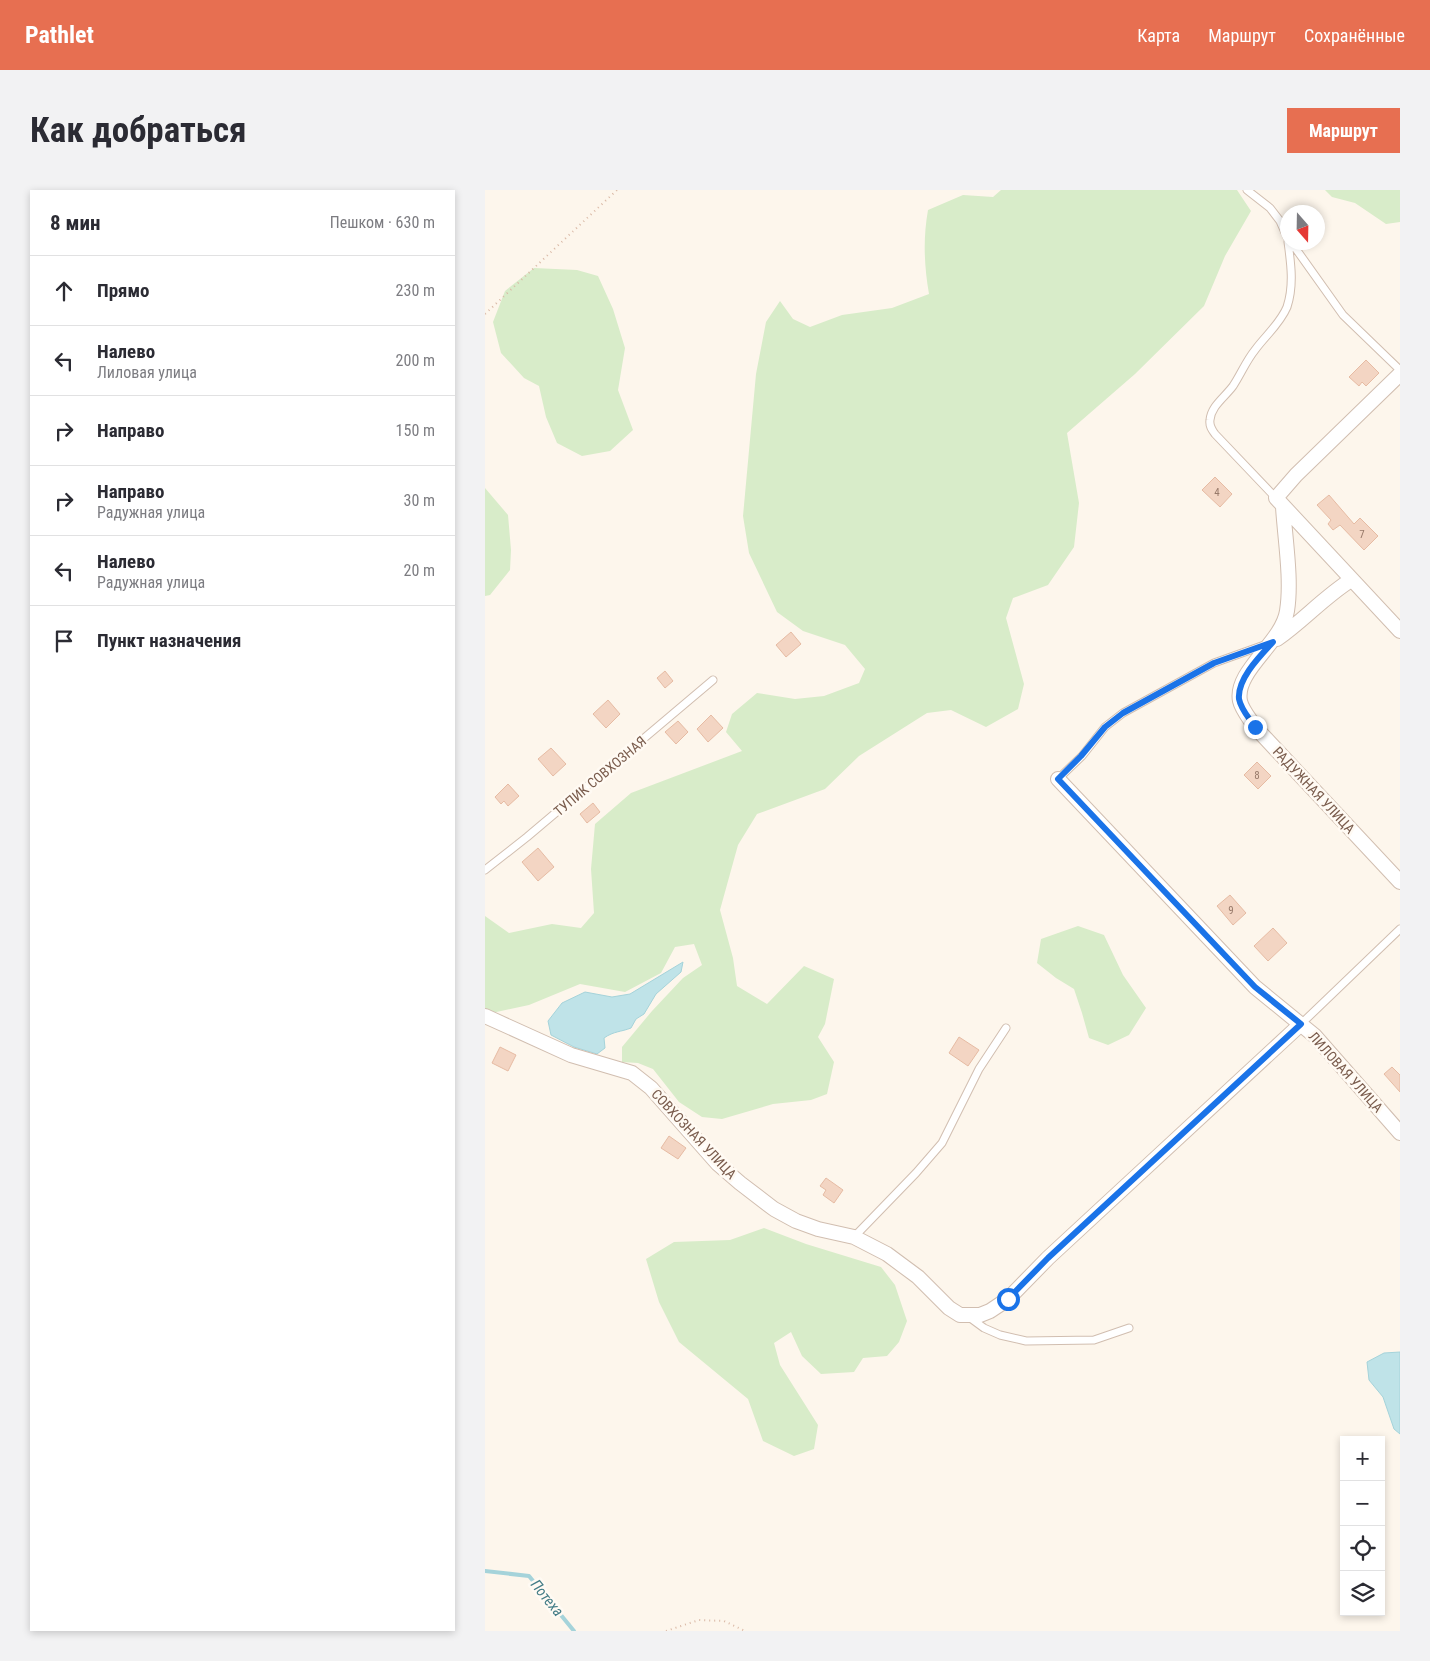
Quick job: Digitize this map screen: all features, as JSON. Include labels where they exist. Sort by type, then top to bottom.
[{"type":"street","points":[[1273,642],[1282,629],[1287,613],[1289,593],[1279,503],[1296,475],[1400,372]]},
{"type":"street","points":[[1279,503],[1400,631]]},
{"type":"street","points":[[1273,642],[1337,589],[1351,580]]},
{"type":"street","name":"РАДУЖНАЯ УЛИЦА","points":[[1273,642],[1249,669],[1240,688],[1239,699],[1242,708],[1255,727],[1400,882]]},
{"type":"street","name":"ЛИЛОВАЯ УЛИЦА","points":[[1058,779],[1255,987],[1315,1036],[1400,1133]]},
{"type":"street","name":"СОВХОЗНАЯ УЛИЦА","points":[[485,1016],[571,1055],[632,1073],[651,1088],[718,1164],[774,1209],[804,1224],[853,1237],[887,1254],[918,1277],[949,1308],[960,1315],[969,1316]]},
{"type":"street","points":[[969,1316],[979,1316],[1008,1299],[1048,1258],[1301,1024]]},
{"type":"lane","points":[[1247,190],[1270,208],[1280,221]]},
{"type":"lane","points":[[1279,503],[1215,434],[1210,426],[1210,419],[1214,408],[1233,386],[1253,351],[1280,320],[1287,307],[1291,288],[1290,250]]},
{"type":"lane","points":[[1296,250],[1343,316],[1400,372]]},
{"type":"lane","points":[[1058,779],[1081,756],[1105,727],[1123,713],[1214,663],[1273,642]]},
{"type":"lane","name":"ТУПИК СОВХОЗНАЯ","points":[[485,870],[527,838],[713,680]]},
{"type":"lane","points":[[1301,1024],[1400,929]]},
{"type":"lane","points":[[853,1237],[916,1173],[942,1143],[979,1069],[1006,1028]]},
{"type":"lane","points":[[969,1316],[984,1328],[1000,1336],[1026,1341],[1094,1340],[1129,1328]]},
{"type":"path","points":[[485,314],[617,190]]},
{"type":"path","points":[[666,1631],[699,1620],[724,1621],[745,1631]]},
{"type":"green space","points":[[1001,190],[1237,190],[1251,211],[1225,256],[1204,306],[1135,374],[1067,433],[1079,503],[1074,547],[1048,585],[1013,598],[1006,618],[1024,684],[1018,709],[986,727],[951,710],[927,713],[859,756],[825,789],[757,814],[738,845],[720,910],[733,958],[737,986],[767,1004],[804,966],[834,979],[825,1024],[818,1037],[834,1062],[827,1094],[811,1100],[773,1104],[722,1119],[702,1117],[679,1102],[653,1069],[638,1063],[622,1062],[622,1047],[683,978],[702,965],[694,944],[675,947],[661,973],[625,992],[580,984],[529,1005],[492,1013],[485,1008],[485,916],[509,933],[552,924],[581,928],[594,913],[591,869],[595,824],[631,793],[742,751],[726,732],[732,714],[757,693],[795,699],[824,696],[859,683],[865,669],[845,645],[803,631],[777,612],[749,553],[743,516],[756,374],[766,322],[780,301],[793,319],[810,327],[842,315],[892,308],[929,294],[925,252],[928,210],[963,195],[993,197]]},
{"type":"green space","points":[[1325,190],[1400,190],[1400,222],[1386,224],[1355,203],[1332,197]]},
{"type":"green space","points":[[534,268],[577,270],[598,276],[613,309],[625,348],[618,390],[633,430],[610,451],[582,456],[557,443],[546,417],[539,386],[524,378],[501,353],[493,322],[505,291]]},
{"type":"green space","points":[[485,488],[508,515],[511,550],[510,570],[490,595],[485,596]]},
{"type":"green space","points":[[1078,926],[1104,935],[1123,975],[1146,1008],[1129,1035],[1108,1045],[1089,1038],[1074,989],[1037,963],[1041,939]]},
{"type":"green space","points":[[764,1228],[806,1244],[881,1267],[895,1285],[907,1321],[899,1342],[887,1356],[863,1358],[854,1372],[821,1374],[802,1356],[791,1332],[774,1343],[780,1365],[818,1425],[814,1449],[794,1456],[763,1441],[748,1399],[679,1342],[659,1302],[646,1259],[674,1242],[730,1240]]},
{"type":"water","points":[[683,962],[681,972],[656,994],[644,1014],[636,1019],[631,1028],[604,1038],[605,1048],[597,1054],[574,1047],[551,1035],[548,1021],[562,1003],[585,992],[612,997],[630,994]]},
{"type":"water","points":[[1400,1352],[1400,1434],[1394,1429],[1383,1397],[1369,1380],[1367,1362],[1384,1353]]},
{"type":"building","points":[[1366,360],[1379,373],[1366,386],[1362,382],[1359,386],[1349,377]]},
{"type":"building","points":[[1215,477],[1232,494],[1220,507],[1202,490]]},
{"type":"building","points":[[1329,495],[1354,524],[1360,518],[1378,536],[1364,550],[1340,525],[1333,530],[1328,524],[1331,520],[1317,505]]},
{"type":"building","points":[[791,632],[801,644],[786,657],[776,645]]},
{"type":"building","points":[[665,671],[673,681],[665,688],[657,678]]},
{"type":"building","points":[[608,700],[620,714],[606,728],[593,714]]},
{"type":"building","points":[[711,715],[723,728],[708,742],[697,729]]},
{"type":"building","points":[[678,721],[688,732],[676,744],[665,732]]},
{"type":"building","points":[[551,748],[566,764],[553,776],[538,759]]},
{"type":"building","points":[[1257,762],[1271,776],[1258,789],[1244,775]]},
{"type":"building","points":[[508,784],[519,796],[508,806],[504,801],[501,804],[495,797]]},
{"type":"building","points":[[593,803],[600,812],[587,823],[580,814]]},
{"type":"building","points":[[538,848],[554,867],[538,881],[522,862]]},
{"type":"building","points":[[1230,895],[1246,913],[1233,925],[1217,906]]},
{"type":"building","points":[[1273,928],[1287,943],[1268,961],[1254,946]]},
{"type":"building","points":[[959,1037],[979,1050],[968,1066],[949,1053]]},
{"type":"building","points":[[500,1047],[516,1055],[508,1071],[492,1063]]},
{"type":"building","points":[[1392,1067],[1400,1075],[1400,1092],[1384,1074]]},
{"type":"building","points":[[669,1136],[686,1148],[678,1159],[661,1148]]},
{"type":"building","points":[[826,1178],[843,1190],[834,1203],[823,1195],[826,1190],[820,1186]]},
{"type":"waterway","name":"Потеха","points":[[485,1571],[529,1576],[574,1631]]},
{"type":"route","points":[[1008,1299],[1048,1258],[1301,1024],[1255,987],[1058,779],[1081,756],[1105,727],[1123,713],[1214,663],[1273,642],[1249,669],[1240,688],[1239,699],[1242,708],[1255,727]]}]
